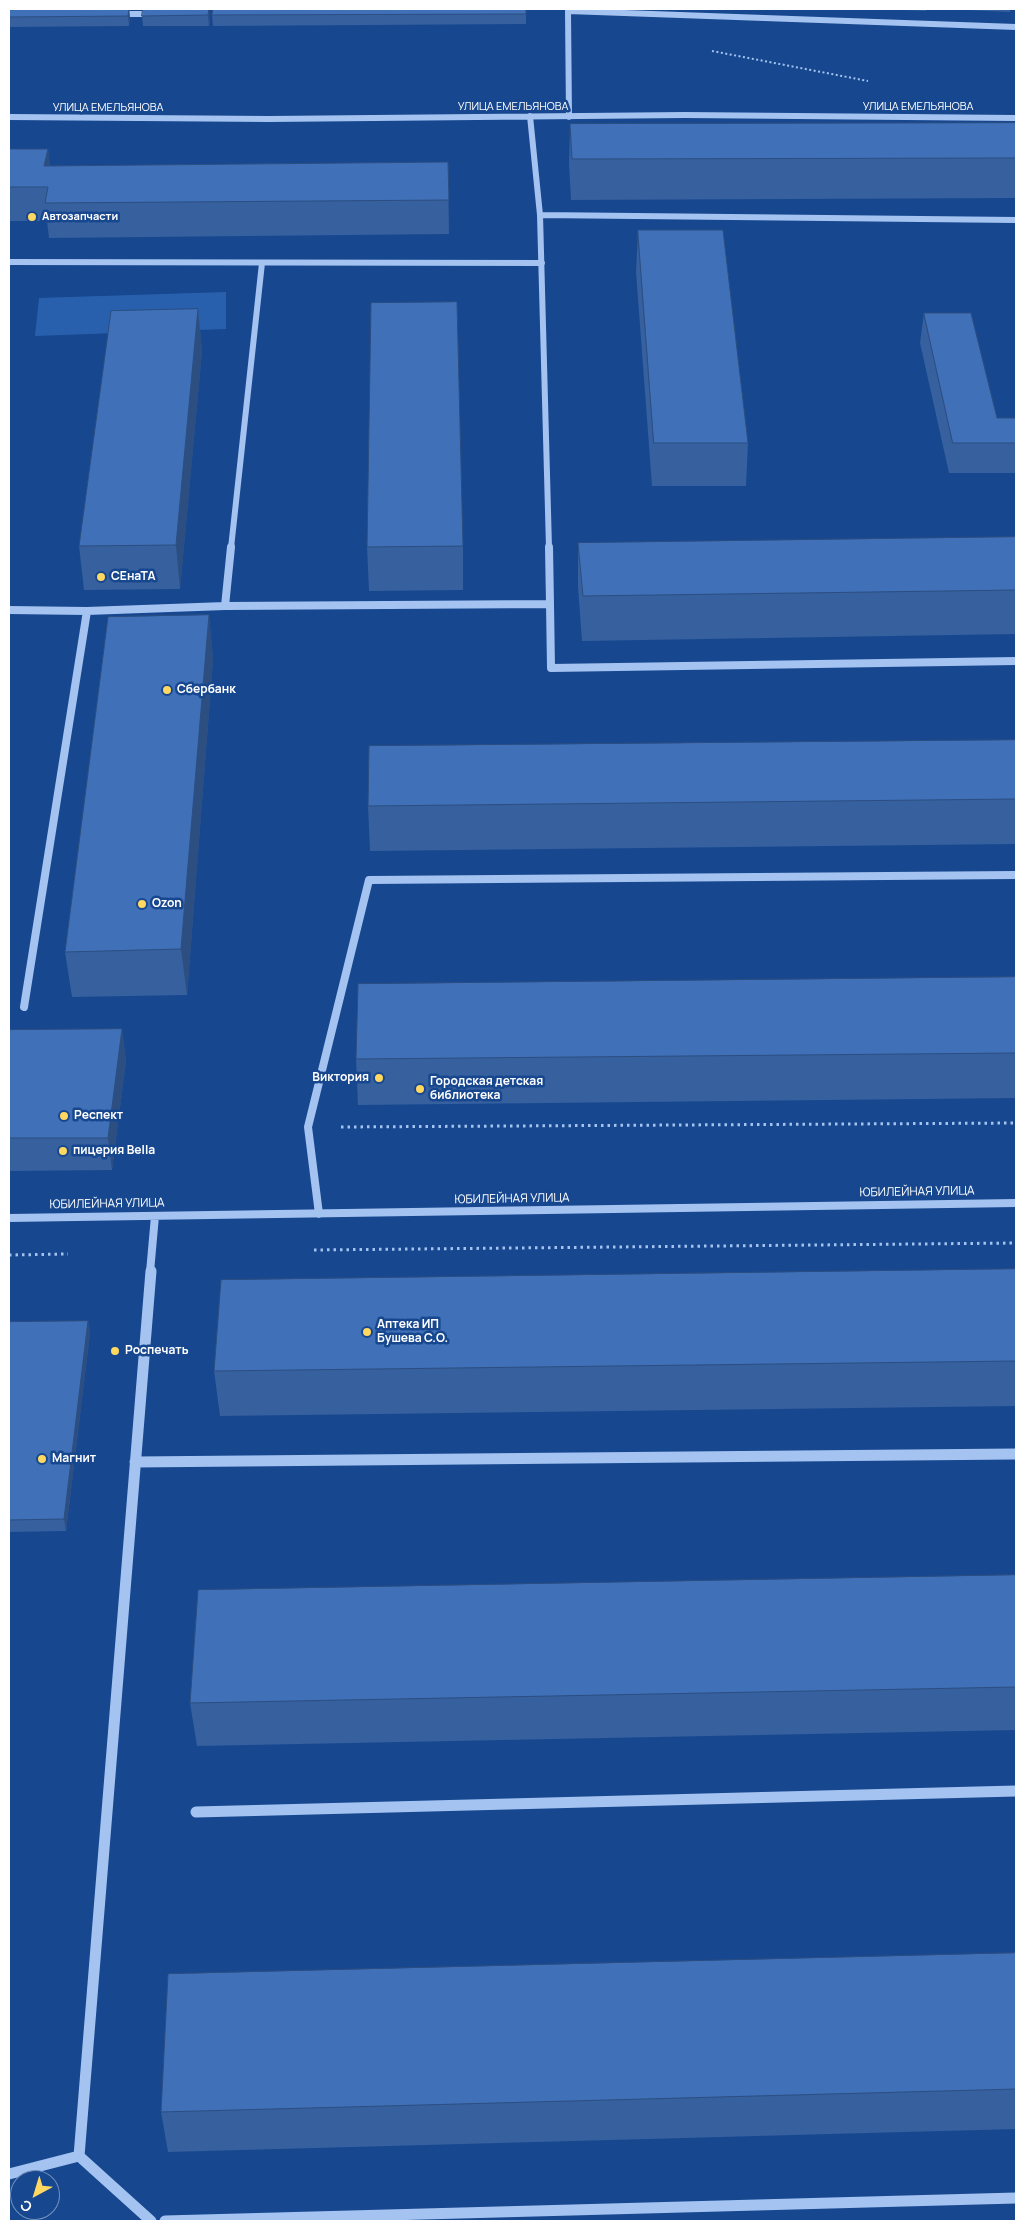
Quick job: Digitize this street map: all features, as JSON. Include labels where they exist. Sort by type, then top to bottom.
[{"type":"street","points":[[569,117],[568,11],[1016,27]]},
{"type":"street","points":[[114,14],[163,14]]},
{"type":"street","name":"УЛИЦА ЕМЕЛЬЯНОВА","points":[[9,117],[279,119],[694,115],[1016,118]]},
{"type":"street","points":[[530,116],[540,215],[542,263],[551,668],[1016,661]]},
{"type":"street","points":[[540,215],[1016,220]]},
{"type":"street","points":[[9,262],[542,263]]},
{"type":"street","points":[[225,606],[262,263]]},
{"type":"street","points":[[9,610],[87,611],[225,606],[550,604]]},
{"type":"street","points":[[319,1214],[308,1127],[369,880],[1016,875]]},
{"type":"street","name":"ЮБИЛЕЙНАЯ УЛИЦА","points":[[9,1218],[1016,1203]]},
{"type":"street","points":[[79,2156],[155,1216]]},
{"type":"street","points":[[135,1462],[1016,1454]]},
{"type":"street","points":[[196,1812],[1016,1791]]},
{"type":"street","points":[[9,2174],[79,2156]]},
{"type":"street","points":[[79,2156],[151,2221]]},
{"type":"street","points":[[165,2221],[1016,2198]]},
{"type":"lane","points":[[24,1007],[87,611]]},
{"type":"path","points":[[703,49],[742,59],[873,82]]},
{"type":"path","points":[[308,1127],[1016,1123]]},
{"type":"path","points":[[311,1250],[1016,1243]]},
{"type":"path","points":[[9,1255],[76,1254]]},
{"type":"shaded area","points":[[226,292],[226,329],[35,336],[39,298]]},
{"type":"building","points":[[129,9],[128,16],[9,17],[9,10]]},
{"type":"building","points":[[143,9],[209,9],[208,15],[142,16]]},
{"type":"building","points":[[213,9],[526,9],[526,14],[212,15]]},
{"type":"building","points":[[1016,123],[1016,158],[572,159],[570,124]]},
{"type":"building","points":[[9,149],[48,149],[44,166],[448,162],[449,200],[45,203],[48,187],[9,187]]},
{"type":"building","points":[[638,230],[723,230],[748,443],[654,443]]},
{"type":"building","points":[[457,302],[463,546],[367,547],[371,303]]},
{"type":"building","points":[[198,309],[176,545],[79,546],[111,311]]},
{"type":"building","points":[[924,313],[971,313],[997,418],[1016,418],[1016,443],[953,443]]},
{"type":"building","points":[[1016,537],[1016,590],[583,596],[578,543]]},
{"type":"building","points":[[209,615],[181,949],[65,952],[108,617]]},
{"type":"building","points":[[1016,740],[1016,799],[368,806],[369,746]]},
{"type":"building","points":[[1016,977],[1016,1053],[356,1059],[358,984]]},
{"type":"building","name":"Респект","points":[[122,1029],[108,1138],[9,1138],[9,1030]]},
{"type":"building","points":[[1016,1269],[1016,1361],[214,1371],[221,1280]]},
{"type":"building","name":"Магнит","points":[[88,1321],[64,1519],[9,1520],[9,1322]]},
{"type":"building","points":[[1016,1575],[1016,1687],[190,1703],[198,1590]]},
{"type":"building","points":[[1016,1953],[1016,2089],[161,2112],[168,1974]]},
{"type":"place","name":"Автозапчасти","points":[[32,217]]},
{"type":"place","name":"СЕнаТА","points":[[101,577]]},
{"type":"place","name":"Сбербанк","points":[[167,690]]},
{"type":"place","name":"Ozon","points":[[142,904]]},
{"type":"place","name":"Виктория","points":[[379,1078]]},
{"type":"place","name":"Городская детская библиотека","points":[[420,1089]]},
{"type":"place","name":"Респект","points":[[64,1116]]},
{"type":"place","name":"пицерия Bella","points":[[63,1151]]},
{"type":"place","name":"Аптека ИП Бушева С.О.","points":[[367,1332]]},
{"type":"place","name":"Роспечать","points":[[115,1351]]},
{"type":"place","name":"Магнит","points":[[42,1459]]}]
